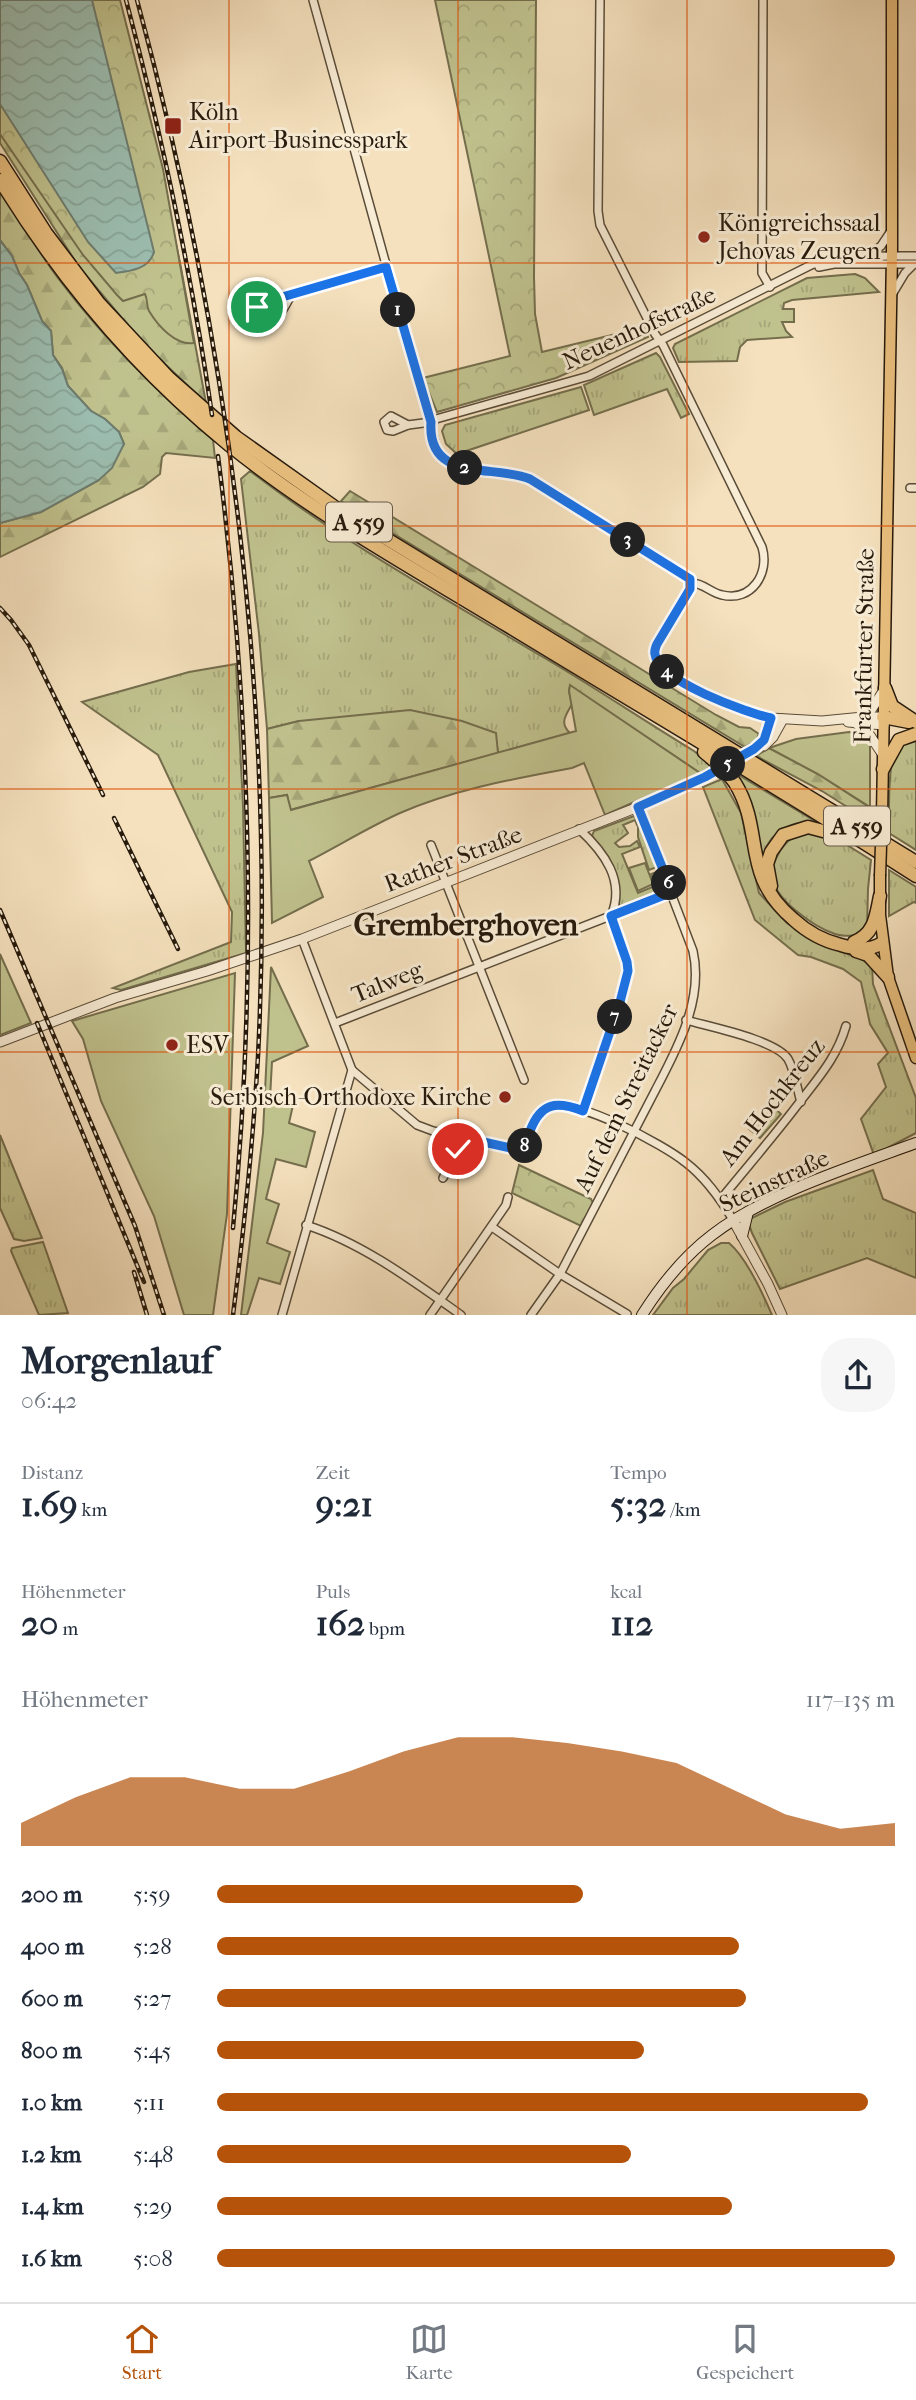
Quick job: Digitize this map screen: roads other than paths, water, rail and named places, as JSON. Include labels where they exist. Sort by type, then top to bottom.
[{"type":"highway","name":"A 559","points":[[0,161],[46,233],[99,303],[169,378],[236,437],[336,508],[915,862]]},
{"type":"highway","name":"A 559","points":[[0,180],[38,240],[91,310],[162,386],[230,446],[330,517],[916,876]]},
{"type":"highway","points":[[885,688],[892,706],[916,723]]},
{"type":"highway","points":[[662,719],[716,762],[734,781],[747,813],[759,873],[771,897],[803,927],[824,938],[876,948],[883,943]]},
{"type":"highway","points":[[884,721],[916,723]]},
{"type":"highway","points":[[884,721],[916,733]]},
{"type":"highway","points":[[883,769],[900,740],[916,733]]},
{"type":"highway","points":[[865,844],[821,828],[795,829],[783,835],[771,852],[767,864],[774,891],[787,908],[801,920],[868,955],[888,977]]},
{"type":"highway","points":[[850,944],[870,931],[876,918],[880,896]]},
{"type":"main road","name":"Frankfurter Straße","points":[[892,0],[892,260],[880,896],[888,977],[916,1059]]},
{"type":"main road","name":"Steinstraße","points":[[642,1315],[678,1267],[710,1236],[733,1220],[789,1192],[915,1142]]},
{"type":"main road","points":[[743,1236],[748,1212]]},
{"type":"street","points":[[313,0],[438,453],[447,463],[460,467],[515,474],[530,479],[684,574],[692,583],[720,595],[743,594],[755,586],[764,568],[765,557],[748,517],[600,225],[600,0]]},
{"type":"street","points":[[763,0],[762,273],[769,287]]},
{"type":"street","points":[[868,256],[881,246],[892,229]]},
{"type":"street","name":"Neuenhofstraße","points":[[408,425],[431,422],[589,376],[811,265],[829,260],[868,256],[892,260]]},
{"type":"street","points":[[892,260],[916,256]]},
{"type":"street","points":[[892,260],[915,265]]},
{"type":"street","name":"Neuenhofstraße","points":[[800,272],[834,264],[892,260]]},
{"type":"street","points":[[891,297],[901,278],[915,265]]},
{"type":"street","points":[[292,294],[272,324],[261,324],[256,320],[254,311],[260,303],[386,267]]},
{"type":"street","points":[[692,583],[654,653],[667,672],[720,702],[771,718],[884,721]]},
{"type":"street","points":[[859,720],[871,710],[885,688]]},
{"type":"street","points":[[760,746],[771,718]]},
{"type":"street","name":"Rather Straße","points":[[0,1042],[115,998],[233,963],[302,939],[638,807],[705,777],[760,746],[773,737],[783,719]]},
{"type":"street","points":[[859,720],[883,755]]},
{"type":"street","name":"Auf dem Streitacker","points":[[531,1315],[560,1274],[668,1065],[693,1004],[697,974],[689,936],[638,807]]},
{"type":"street","points":[[579,829],[603,853],[612,872],[615,900],[611,916],[628,971],[583,1111]]},
{"type":"street","points":[[431,845],[524,1080]]},
{"type":"street","name":"Talweg","points":[[335,1023],[672,892]]},
{"type":"street","points":[[302,939],[352,1070],[417,1125],[520,1150],[539,1113],[553,1105],[562,1105],[634,1131],[686,1163],[721,1199],[743,1236],[782,1315]]},
{"type":"street","points":[[686,1020],[766,1043],[780,1051],[788,1058],[801,1102]]},
{"type":"street","name":"Am Hochkreuz","points":[[721,1199],[801,1102],[837,1052],[846,1026]]},
{"type":"street","points":[[282,1315],[352,1070]]},
{"type":"street","points":[[443,1178],[461,1137]]},
{"type":"street","points":[[430,1315],[492,1227],[508,1197]]},
{"type":"street","points":[[306,1225],[325,1231],[393,1269],[461,1315]]},
{"type":"street","points":[[492,1227],[560,1274],[627,1314]]},
{"type":"water","points":[[0,0],[92,0],[154,252],[144,266],[116,273],[88,242],[0,104]]},
{"type":"water","points":[[0,240],[12,256],[42,321],[51,331],[53,355],[68,386],[91,411],[119,432],[124,444],[112,468],[99,480],[41,512],[0,523]]},
{"type":"railway","points":[[126,0],[175,206],[212,415]]},
{"type":"railway","points":[[137,0],[169,128],[197,259],[239,524],[252,657],[260,791],[262,924],[254,1121],[233,1315]]},
{"type":"railway","points":[[218,456],[238,648],[247,842],[246,1035],[233,1228]]},
{"type":"railway","points":[[0,608],[29,645],[103,795]]},
{"type":"railway","points":[[114,818],[178,949]]},
{"type":"railway","points":[[0,910],[135,1226],[164,1315]]},
{"type":"railway","points":[[37,1023],[144,1282]]},
{"type":"railway","points":[[134,1272],[147,1315]]},
{"type":"place","name":"Köln Airport-Businesspark","points":[[173,126]]},
{"type":"place","name":"Königreichssaal Jehovas Zeugen","points":[[704,237]]},
{"type":"place","name":"ESV","points":[[172,1045]]},
{"type":"place","name":"Serbisch-Orthodoxe Kirche","points":[[505,1097]]},
{"type":"district","name":"Gremberghoven","points":[[466,924]]}]
